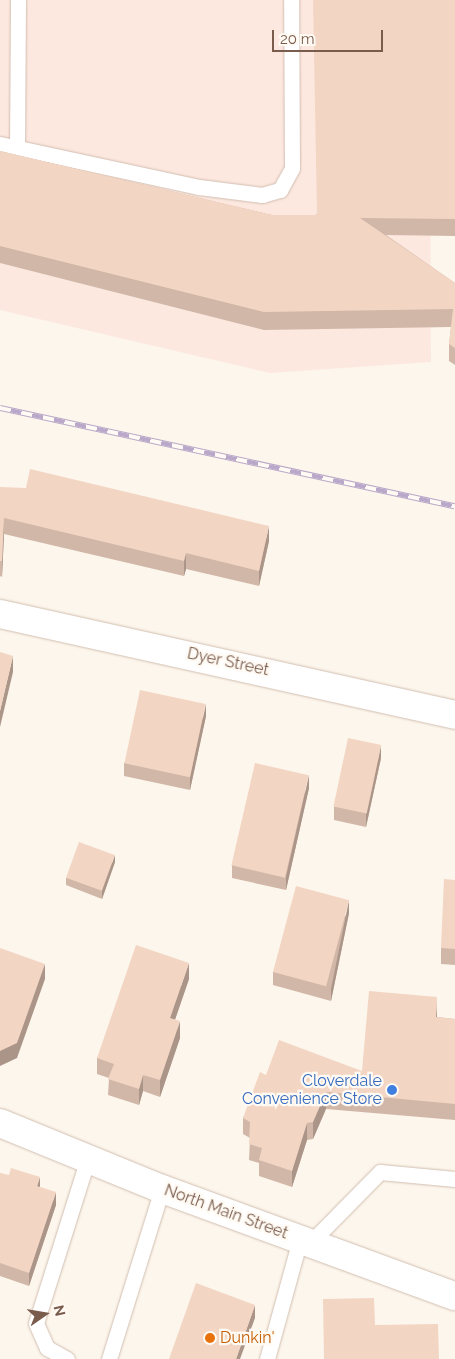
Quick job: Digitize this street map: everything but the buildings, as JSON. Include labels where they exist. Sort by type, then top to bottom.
[{"type":"main road","name":"Dyer Street","points":[[0,614],[455,716]]},
{"type":"main road","name":"North Main Street","points":[[0,1123],[162,1189],[455,1296]]},
{"type":"lane","points":[[17,148],[18,0]]},
{"type":"lane","points":[[0,144],[189,185],[262,195],[280,190],[292,168],[291,0]]},
{"type":"lane","points":[[67,1359],[47,1348],[36,1323],[88,1158]]},
{"type":"lane","points":[[267,1359],[305,1241],[380,1172],[455,1179]]},
{"type":"lane","points":[[109,1359],[162,1189]]},
{"type":"shaded area","points":[[0,0],[455,0],[430,43],[431,362],[270,373],[0,310]]},
{"type":"railway","points":[[0,408],[455,506]]},
{"type":"place","name":"Cloverdale Convenience Store","points":[[392,1090]]},
{"type":"place","name":"Dunkin'","points":[[210,1338]]}]
